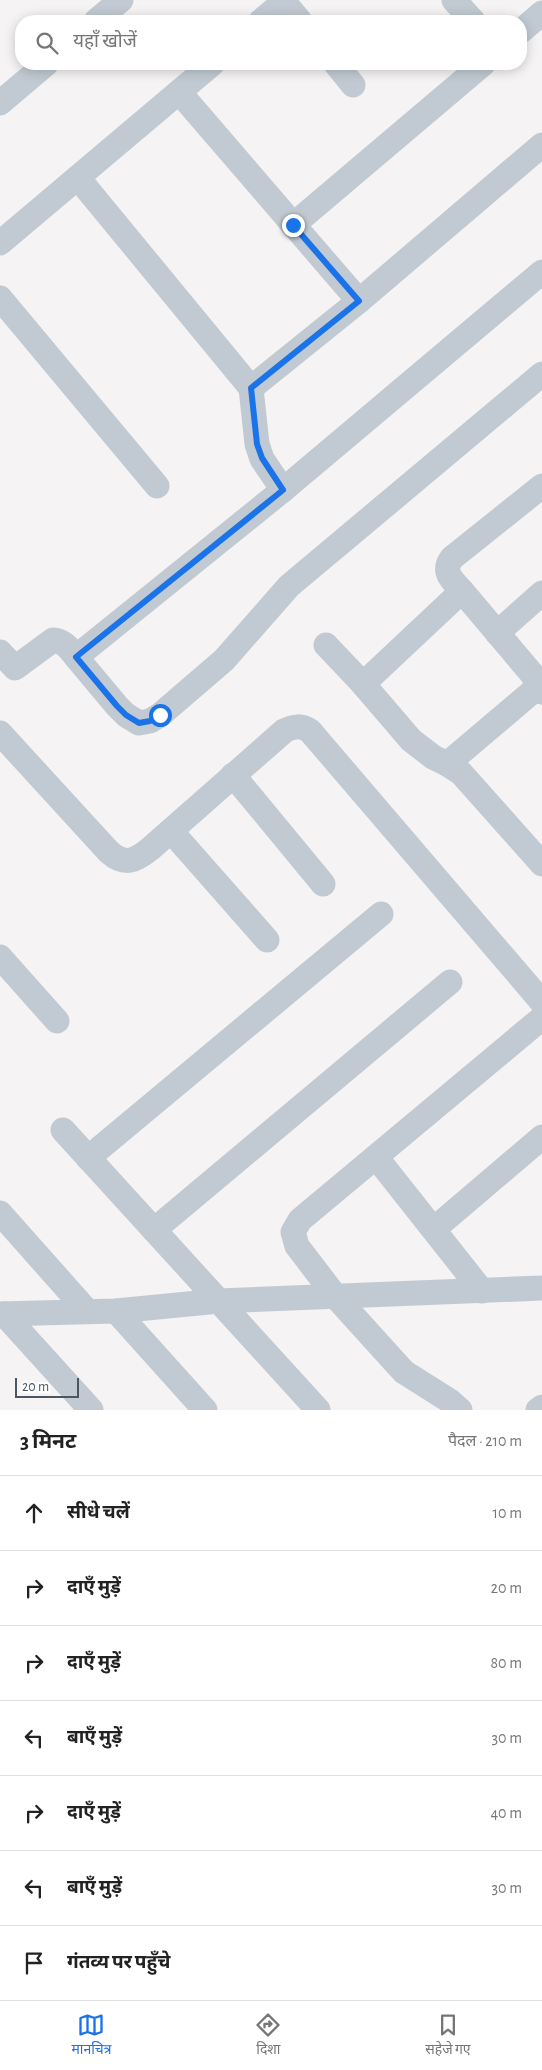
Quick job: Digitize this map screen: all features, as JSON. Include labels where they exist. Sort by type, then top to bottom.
[{"type":"street","points":[[103,15],[121,0]]},
{"type":"street","points":[[454,0],[468,15]]},
{"type":"street","points":[[268,15],[285,1],[296,15]]},
{"type":"street","points":[[527,26],[542,13]]},
{"type":"street","points":[[0,103],[39,70]]},
{"type":"street","points":[[0,243],[205,70]]},
{"type":"street","points":[[341,70],[353,84]]},
{"type":"street","points":[[293,225],[476,70]]},
{"type":"street","points":[[179,92],[359,301]]},
{"type":"street","points":[[251,388],[359,301],[542,146]]},
{"type":"street","points":[[78,178],[251,388],[257,444],[262,458],[283,490]]},
{"type":"street","points":[[76,657],[283,490],[542,272]]},
{"type":"street","points":[[0,298],[157,486]]},
{"type":"street","points":[[5,667],[53,640],[60,640],[126,715],[139,723],[150,721],[160,715],[224,660],[290,586],[542,374]]},
{"type":"street","points":[[448,764],[541,689],[447,573],[448,563],[542,486]]},
{"type":"street","points":[[363,684],[462,591]]},
{"type":"street","points":[[497,633],[542,593]]},
{"type":"street","points":[[326,645],[412,740],[433,757],[461,773],[542,864]]},
{"type":"street","points":[[0,733],[117,860],[127,861],[138,859],[284,731],[298,726],[310,731],[542,1002]]},
{"type":"street","points":[[233,775],[323,884]]},
{"type":"street","points":[[171,831],[267,940]]},
{"type":"street","points":[[88,1158],[381,914]]},
{"type":"street","points":[[0,957],[56,1021]]},
{"type":"street","points":[[154,1230],[450,982]]},
{"type":"street","points":[[460,1410],[450,1401],[404,1372],[336,1297],[297,1246],[293,1232],[300,1220],[542,1018]]},
{"type":"street","points":[[62,1130],[318,1410]]},
{"type":"street","points":[[434,1229],[542,1138]]},
{"type":"street","points":[[376,1157],[482,1291]]},
{"type":"street","points":[[0,1213],[87,1312]]},
{"type":"street","points":[[2,1314],[116,1311],[219,1302],[542,1288]]},
{"type":"street","points":[[116,1311],[205,1410]]},
{"type":"street","points":[[2,1314],[91,1410]]},
{"type":"street","points":[[538,1410],[542,1407]]},
{"type":"route","points":[[160,715],[150,721],[139,723],[126,715],[76,657],[283,490],[262,458],[257,444],[251,388],[359,301],[293,225]]}]
